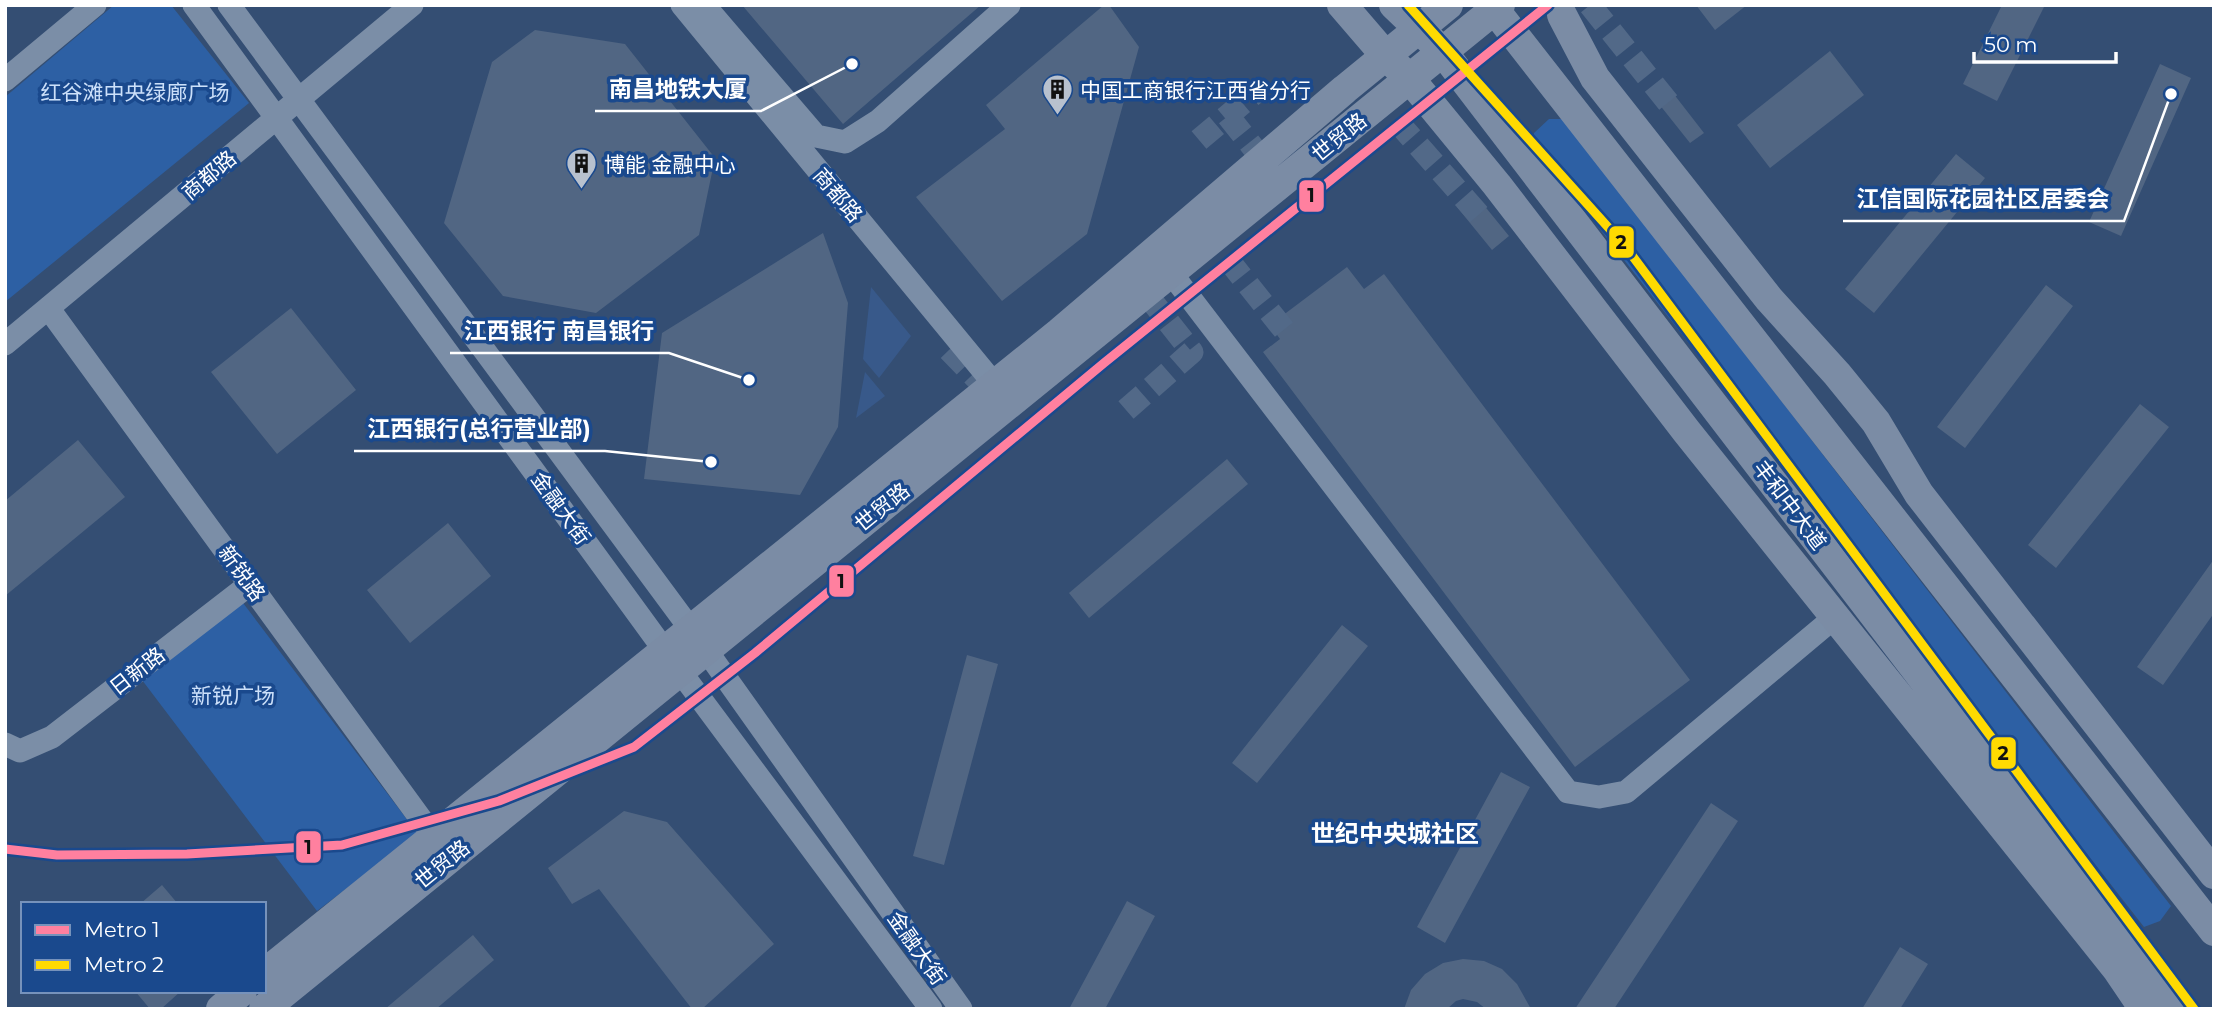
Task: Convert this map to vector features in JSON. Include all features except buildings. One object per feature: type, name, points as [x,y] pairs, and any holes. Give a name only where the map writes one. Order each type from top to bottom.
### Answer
[{"type":"main road","points":[[1342,5],[1385,55],[1410,79],[1497,185],[1679,422],[2109,959],[2144,1009]]},
{"type":"main road","name":"丰和中大道","points":[[1395,5],[1443,52],[2127,945],[2180,1009]]},
{"type":"main road","name":"世贸路","points":[[264,1009],[995,385],[1385,55],[1448,5]]},
{"type":"main road","name":"世贸路","points":[[698,640],[1171,273],[1495,7]]},
{"type":"main road","points":[[1495,7],[2214,931]]},
{"type":"main road","points":[[1562,10],[1563,49],[1578,117]]},
{"type":"main road","points":[[1562,10],[1595,78],[1769,299],[1876,422],[1919,494],[2214,874]]},
{"type":"main road","name":"世贸路","points":[[266,972],[434,837],[673,661]]},
{"type":"main road","points":[[2175,882],[2214,908]]},
{"type":"main road","points":[[2127,945],[2155,989],[2163,1009]]},
{"type":"main road","points":[[221,1009],[241,993]]},
{"type":"street","points":[[5,80],[95,5]]},
{"type":"street","name":"金融大街","points":[[194,5],[930,1009]]},
{"type":"street","name":"金融大街","points":[[229,5],[698,640],[961,1009]]},
{"type":"street","name":"商都路","points":[[5,344],[412,5]]},
{"type":"street","name":"商都路","points":[[682,5],[995,385]]},
{"type":"street","points":[[704,5],[816,136],[845,142],[878,121],[1009,5]]},
{"type":"street","points":[[1171,273],[1568,792],[1600,797],[1626,792],[1835,617]]},
{"type":"street","name":"新锐路","points":[[49,309],[434,837]]},
{"type":"street","name":"日新路","points":[[10,753],[52,737],[250,584]]},
{"type":"green space","name":"红谷滩中央绿廊广场","points":[[114,5],[171,5],[249,103],[5,302],[5,97]]},
{"type":"green space","points":[[1549,119],[1564,119],[2171,906],[2160,921],[2144,927],[1532,142],[1534,133]]},
{"type":"green space","name":"新锐广场","points":[[240,599],[418,834],[317,911],[139,676]]},
{"type":"shaded area","points":[[871,287],[911,336],[879,378],[863,359]]},
{"type":"shaded area","points":[[865,372],[885,396],[856,418]]},
{"type":"tunnel","points":[[1590,5],[1675,111]]},
{"type":"tunnel","points":[[1199,140],[1262,87]]},
{"type":"tunnel","points":[[1374,95],[1480,216]]},
{"type":"tunnel","points":[[1228,116],[1271,170]]},
{"type":"tunnel","points":[[1206,232],[1289,336]]},
{"type":"tunnel","points":[[1126,410],[1192,352],[1140,286]]},
{"type":"tunnel","points":[[949,350],[978,380]]},
{"type":"metro line","name":"2","points":[[1408,5],[1625,246],[2194,1009]]},
{"type":"metro line","name":"1","points":[[5,849],[57,855],[187,854],[342,845],[499,801],[634,747],[755,653],[1104,363],[1548,5]]},
{"type":"place","name":"南昌地铁大厦","points":[[852,64]]},
{"type":"place","name":"江信国际花园社区居委会","points":[[2171,94]]},
{"type":"place","name":"中国工商银行江西省分行","points":[[1057,117]]},
{"type":"place","name":"博能 金融中心","points":[[581,191]]},
{"type":"place","name":"江西银行 南昌银行","points":[[749,380]]},
{"type":"place","name":"江西银行(总行营业部)","points":[[711,462]]},
{"type":"district","name":"世纪中央城社区","points":[[1395,833]]}]
